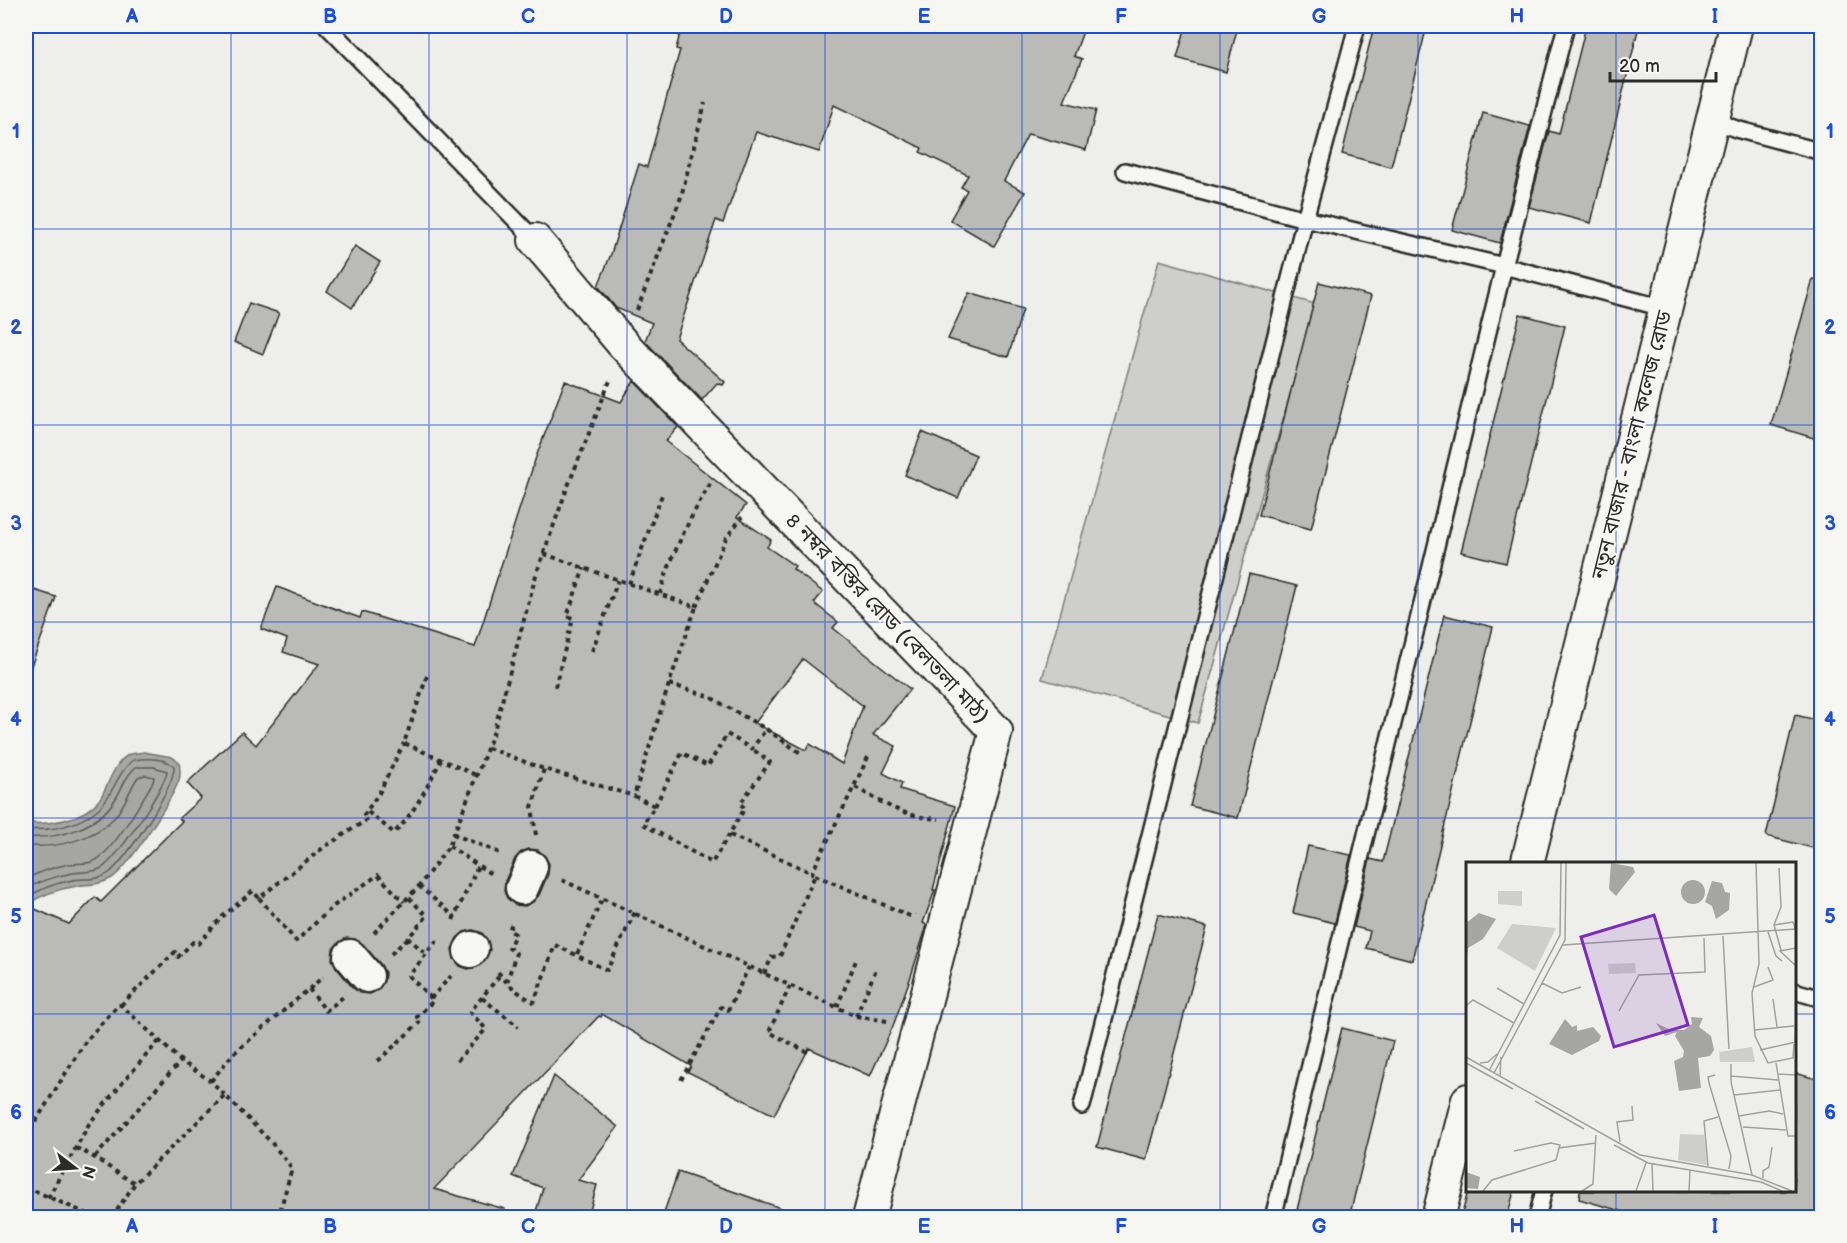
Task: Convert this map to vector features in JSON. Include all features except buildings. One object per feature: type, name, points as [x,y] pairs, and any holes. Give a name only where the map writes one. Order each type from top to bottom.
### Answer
[{"type":"street","name":"নতুন বাজার - বাংলা কলেজ রোড","points":[[1528,862],[1736,26]]},
{"type":"street","name":"৪ নম্বর বস্তির রোড (বেলতলা মাঠ)","points":[[535,240],[623,344],[996,731],[869,1218]]},
{"type":"street","points":[[1438,1218],[1466,1104]]},
{"type":"lane","points":[[327,26],[535,240]]},
{"type":"lane","points":[[1082,1106],[1305,219],[1357,26]]},
{"type":"lane","points":[[1273,1218],[1504,266],[1566,26]]},
{"type":"lane","points":[[1713,120],[1736,129],[1821,152]]},
{"type":"lane","points":[[1125,171],[1305,219],[1504,266],[1666,309]]},
{"type":"lane","points":[[1796,992],[1821,999]]},
{"type":"lane","points":[[1537,1218],[1544,1192]]},
{"type":"path","points":[[211,1081],[232,1054],[286,1007],[359,966],[404,903],[449,846],[494,731],[536,575],[681,197],[705,103]]},
{"type":"path","points":[[660,594],[696,507],[730,455]]},
{"type":"path","points":[[634,796],[696,607],[726,538],[764,489]]},
{"type":"path","points":[[629,584],[663,492]]},
{"type":"path","points":[[544,554],[696,607]]},
{"type":"path","points":[[555,687],[573,618],[567,616],[584,568]]},
{"type":"path","points":[[592,651],[618,580]]},
{"type":"path","points":[[259,898],[308,859],[368,819],[364,815],[380,793],[404,743],[427,676]]},
{"type":"path","points":[[669,684],[708,696],[765,729],[802,754]]},
{"type":"path","points":[[752,749],[765,729]]},
{"type":"path","points":[[727,734],[752,749],[770,762],[740,804],[745,808],[712,863],[643,824],[682,753],[708,766],[727,734]]},
{"type":"path","points":[[404,743],[478,776]]},
{"type":"path","points":[[488,748],[544,769],[634,796],[654,806]]},
{"type":"path","points":[[764,974],[772,957],[780,956],[814,874],[868,757]]},
{"type":"path","points":[[368,812],[394,833],[401,827],[426,789],[441,760]]},
{"type":"path","points":[[544,769],[532,807],[537,839],[527,873],[525,890],[509,930],[515,934],[510,948],[516,953],[507,983],[518,993],[534,1002],[555,945],[607,970],[635,912]]},
{"type":"path","points":[[855,787],[892,809],[919,818],[972,821]]},
{"type":"path","points":[[453,834],[527,873]]},
{"type":"path","points":[[730,834],[910,916],[948,916]]},
{"type":"path","points":[[449,846],[478,866],[527,873],[603,897],[856,1016],[920,1027]]},
{"type":"path","points":[[26,1137],[85,1042],[118,1005],[121,1005],[174,952],[178,957],[193,942],[198,944],[222,917],[253,891],[296,941],[335,905],[378,875],[404,903]]},
{"type":"path","points":[[419,886],[455,917]]},
{"type":"path","points":[[577,954],[603,897]]},
{"type":"path","points":[[409,898],[428,916],[408,938],[425,953]]},
{"type":"path","points":[[378,1061],[421,1021],[417,1017],[433,1001],[431,998],[471,950]]},
{"type":"path","points":[[837,1007],[857,958]]},
{"type":"path","points":[[681,1080],[720,1007],[728,1010],[749,967]]},
{"type":"path","points":[[856,1016],[877,967]]},
{"type":"path","points":[[457,1061],[486,1029],[470,1012],[500,975]]},
{"type":"path","points":[[790,986],[769,1032],[811,1054]]},
{"type":"path","points":[[482,998],[519,1027]]},
{"type":"path","points":[[121,1005],[181,1061],[211,1081],[271,1142],[292,1168],[278,1218]]},
{"type":"path","points":[[48,1198],[89,1124],[159,1041]]},
{"type":"path","points":[[95,1157],[181,1061]]},
{"type":"path","points":[[112,1218],[135,1183],[225,1095]]},
{"type":"path","points":[[76,1148],[95,1157],[111,1170],[135,1183]]},
{"type":"path","points":[[26,1187],[48,1198],[104,1218]]},
{"type":"shaded area","points":[[1159,260],[1315,304],[1198,723],[1042,679]]},
{"type":"water","points":[[144,752],[172,757],[179,762],[180,776],[159,817],[128,861],[108,880],[56,891],[26,905],[26,823],[55,822],[84,812],[99,800],[115,768],[124,758],[130,754]]}]
